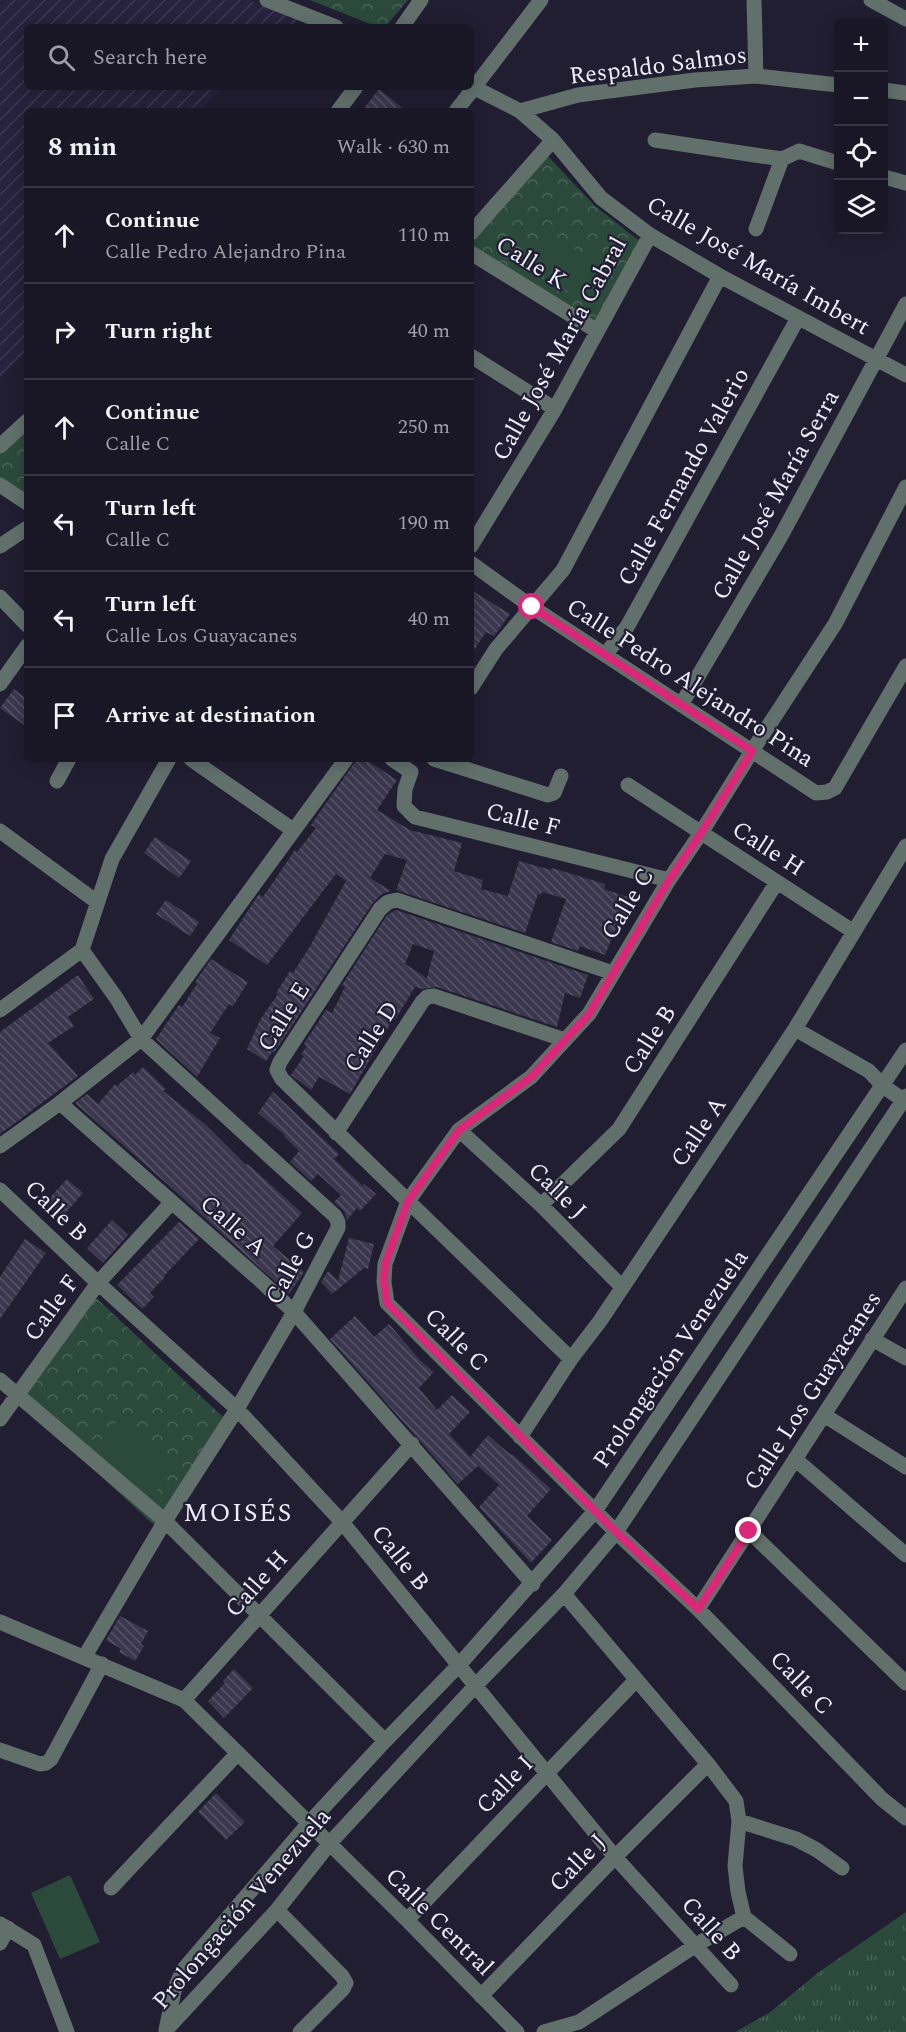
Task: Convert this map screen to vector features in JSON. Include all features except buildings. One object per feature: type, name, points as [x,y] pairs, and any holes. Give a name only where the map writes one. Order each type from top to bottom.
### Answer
[{"type":"street","points":[[267,0],[328,24]]},
{"type":"street","points":[[404,24],[422,0]]},
{"type":"street","points":[[474,86],[541,0]]},
{"type":"street","points":[[754,0],[756,76]]},
{"type":"street","points":[[871,0],[900,11]]},
{"type":"street","name":"Respaldo Salmos","points":[[520,111],[578,95],[695,80],[756,76],[834,85]]},
{"type":"street","name":"Calle José María Imbert","points":[[474,88],[520,111],[553,140],[601,198],[650,235],[720,276],[906,375]]},
{"type":"street","points":[[340,108],[354,90]]},
{"type":"street","points":[[458,108],[471,90]]},
{"type":"street","points":[[888,91],[906,93]]},
{"type":"street","points":[[474,230],[553,140]]},
{"type":"street","points":[[655,140],[782,159],[799,151],[834,162]]},
{"type":"street","points":[[756,229],[782,159]]},
{"type":"street","points":[[888,178],[906,183]]},
{"type":"street","name":"Calle José María Cabral","points":[[474,541],[555,409],[650,235]]},
{"type":"street","name":"Calle K","points":[[474,255],[597,331]]},
{"type":"street","points":[[474,683],[496,650],[563,570],[720,276]]},
{"type":"street","name":"Calle José María Serra","points":[[681,705],[781,536],[906,304]]},
{"type":"street","name":"Calle Fernando Valerio","points":[[604,655],[627,627],[798,318]]},
{"type":"street","points":[[474,362],[555,409]]},
{"type":"street","points":[[0,446],[24,424]]},
{"type":"street","points":[[0,485],[24,501]]},
{"type":"street","name":"Calle C","points":[[906,487],[835,624],[669,880],[589,1014],[531,1077],[459,1130],[408,1201],[385,1264],[384,1282],[387,1303],[616,1532],[698,1609],[882,1799],[906,1818]]},
{"type":"street","points":[[0,546],[20,541]]},
{"type":"street","name":"Calle Pedro Alejandro Pina","points":[[474,565],[604,655],[816,793],[827,792],[835,788],[906,666]]},
{"type":"street","points":[[0,597],[24,622]]},
{"type":"street","points":[[0,684],[24,650]]},
{"type":"street","points":[[57,781],[67,762]]},
{"type":"street","points":[[0,1010],[82,950],[112,859],[167,762]]},
{"type":"street","points":[[195,762],[293,830]]},
{"type":"street","points":[[0,1146],[60,1103],[141,1039],[344,762]]},
{"type":"street","points":[[396,762],[411,772],[422,762]]},
{"type":"street","points":[[444,762],[548,795],[554,792],[561,776]]},
{"type":"street","name":"Calle F","points":[[411,772],[405,789],[404,806],[415,817],[669,880]]},
{"type":"street","name":"Calle H","points":[[628,785],[854,932]]},
{"type":"street","points":[[0,831],[97,903]]},
{"type":"street","name":"Calle A","points":[[520,1437],[795,1029],[906,846]]},
{"type":"street","name":"Calle B","points":[[541,1205],[619,1130],[777,882]]},
{"type":"street","name":"Calle E","points":[[571,1359],[336,1133],[282,1079],[277,1070],[380,909],[388,902],[397,900],[614,973]]},
{"type":"street","name":"Calle G","points":[[82,950],[117,999],[141,1039],[335,1216],[338,1228],[294,1312],[237,1409],[165,1521],[85,1656]]},
{"type":"street","name":"Calle D","points":[[336,1133],[427,997],[434,996],[565,1040]]},
{"type":"street","points":[[795,1029],[869,1071],[883,1086],[905,1100]]},
{"type":"street","name":"Prolongación Venezuela","points":[[166,2031],[174,1991],[183,1970],[309,1823],[459,1665],[596,1511],[883,1086],[900,1071],[906,1050]]},
{"type":"street","points":[[869,1071],[900,1071]]},
{"type":"street","name":"Prolongación Venezuela","points":[[166,2031],[277,1910],[330,1843],[476,1685],[564,1594],[616,1532],[905,1100]]},
{"type":"street","name":"Calle A","points":[[60,1103],[294,1312],[533,1584]]},
{"type":"street","name":"Calle J","points":[[459,1130],[541,1205],[622,1287]]},
{"type":"street","name":"Calle B","points":[[0,1190],[237,1409],[342,1522],[615,1857],[731,1985]]},
{"type":"street","name":"Calle F","points":[[0,1419],[98,1283],[171,1203]]},
{"type":"street","name":"Calle Los Guayacanes","points":[[698,1609],[906,1288]]},
{"type":"street","points":[[872,1339],[906,1358]]},
{"type":"street","points":[[0,1380],[165,1521],[385,1741]]},
{"type":"street","points":[[824,1415],[906,1467]]},
{"type":"street","name":"Calle H","points":[[184,1700],[412,1444]]},
{"type":"street","points":[[795,1459],[906,1555]]},
{"type":"street","points":[[749,1531],[906,1683]]},
{"type":"street","points":[[564,1594],[708,1764],[736,1801],[739,1821],[735,1866],[744,1917],[790,1954]]},
{"type":"street","points":[[0,1622],[85,1656],[184,1700]]},
{"type":"street","points":[[0,1750],[40,1764],[51,1759],[102,1664]]},
{"type":"street","name":"Calle I","points":[[407,1920],[636,1680]]},
{"type":"street","name":"Calle Central","points":[[184,1700],[330,1843],[517,2032]]},
{"type":"street","points":[[111,1888],[238,1754]]},
{"type":"street","name":"Calle J","points":[[481,1996],[708,1764]]},
{"type":"street","points":[[739,1821],[796,1839],[817,1850],[842,1868]]},
{"type":"street","points":[[277,1910],[342,1976],[346,1983],[343,1989],[300,2032]]},
{"type":"street","points":[[544,2032],[579,2022],[696,1945],[744,1917]]},
{"type":"street","points":[[0,1943],[4,1926],[34,1945],[67,2032]]},
{"type":"shaded area","points":[[0,0],[248,0],[301,18],[294,24],[24,24],[24,90],[222,90],[202,108],[24,108],[24,353],[0,378]]},
{"type":"green space","points":[[310,0],[408,0],[388,24],[370,24]]},
{"type":"green space","points":[[545,153],[595,206],[641,242],[595,326],[474,250],[474,236]]},
{"type":"green space","points":[[549,233],[611,271],[590,305],[528,266]]},
{"type":"green space","points":[[24,428],[24,498],[0,483],[0,449]]},
{"type":"green space","points":[[91,1293],[224,1418],[154,1525],[18,1400]]},
{"type":"green space","points":[[121,1417],[178,1465],[153,1495],[96,1446]]},
{"type":"green space","points":[[70,1875],[100,1942],[60,1959],[31,1893]]},
{"type":"green space","points":[[906,1912],[906,2032],[735,2032],[769,2013],[819,1972]]},
{"type":"district","name":"MOISÉS","points":[[238,1513]]},
{"type":"route","points":[[532,607],[752,751],[669,880],[589,1014],[531,1077],[459,1130],[408,1201],[385,1264],[384,1282],[387,1303],[616,1532],[698,1609],[749,1531]]}]
